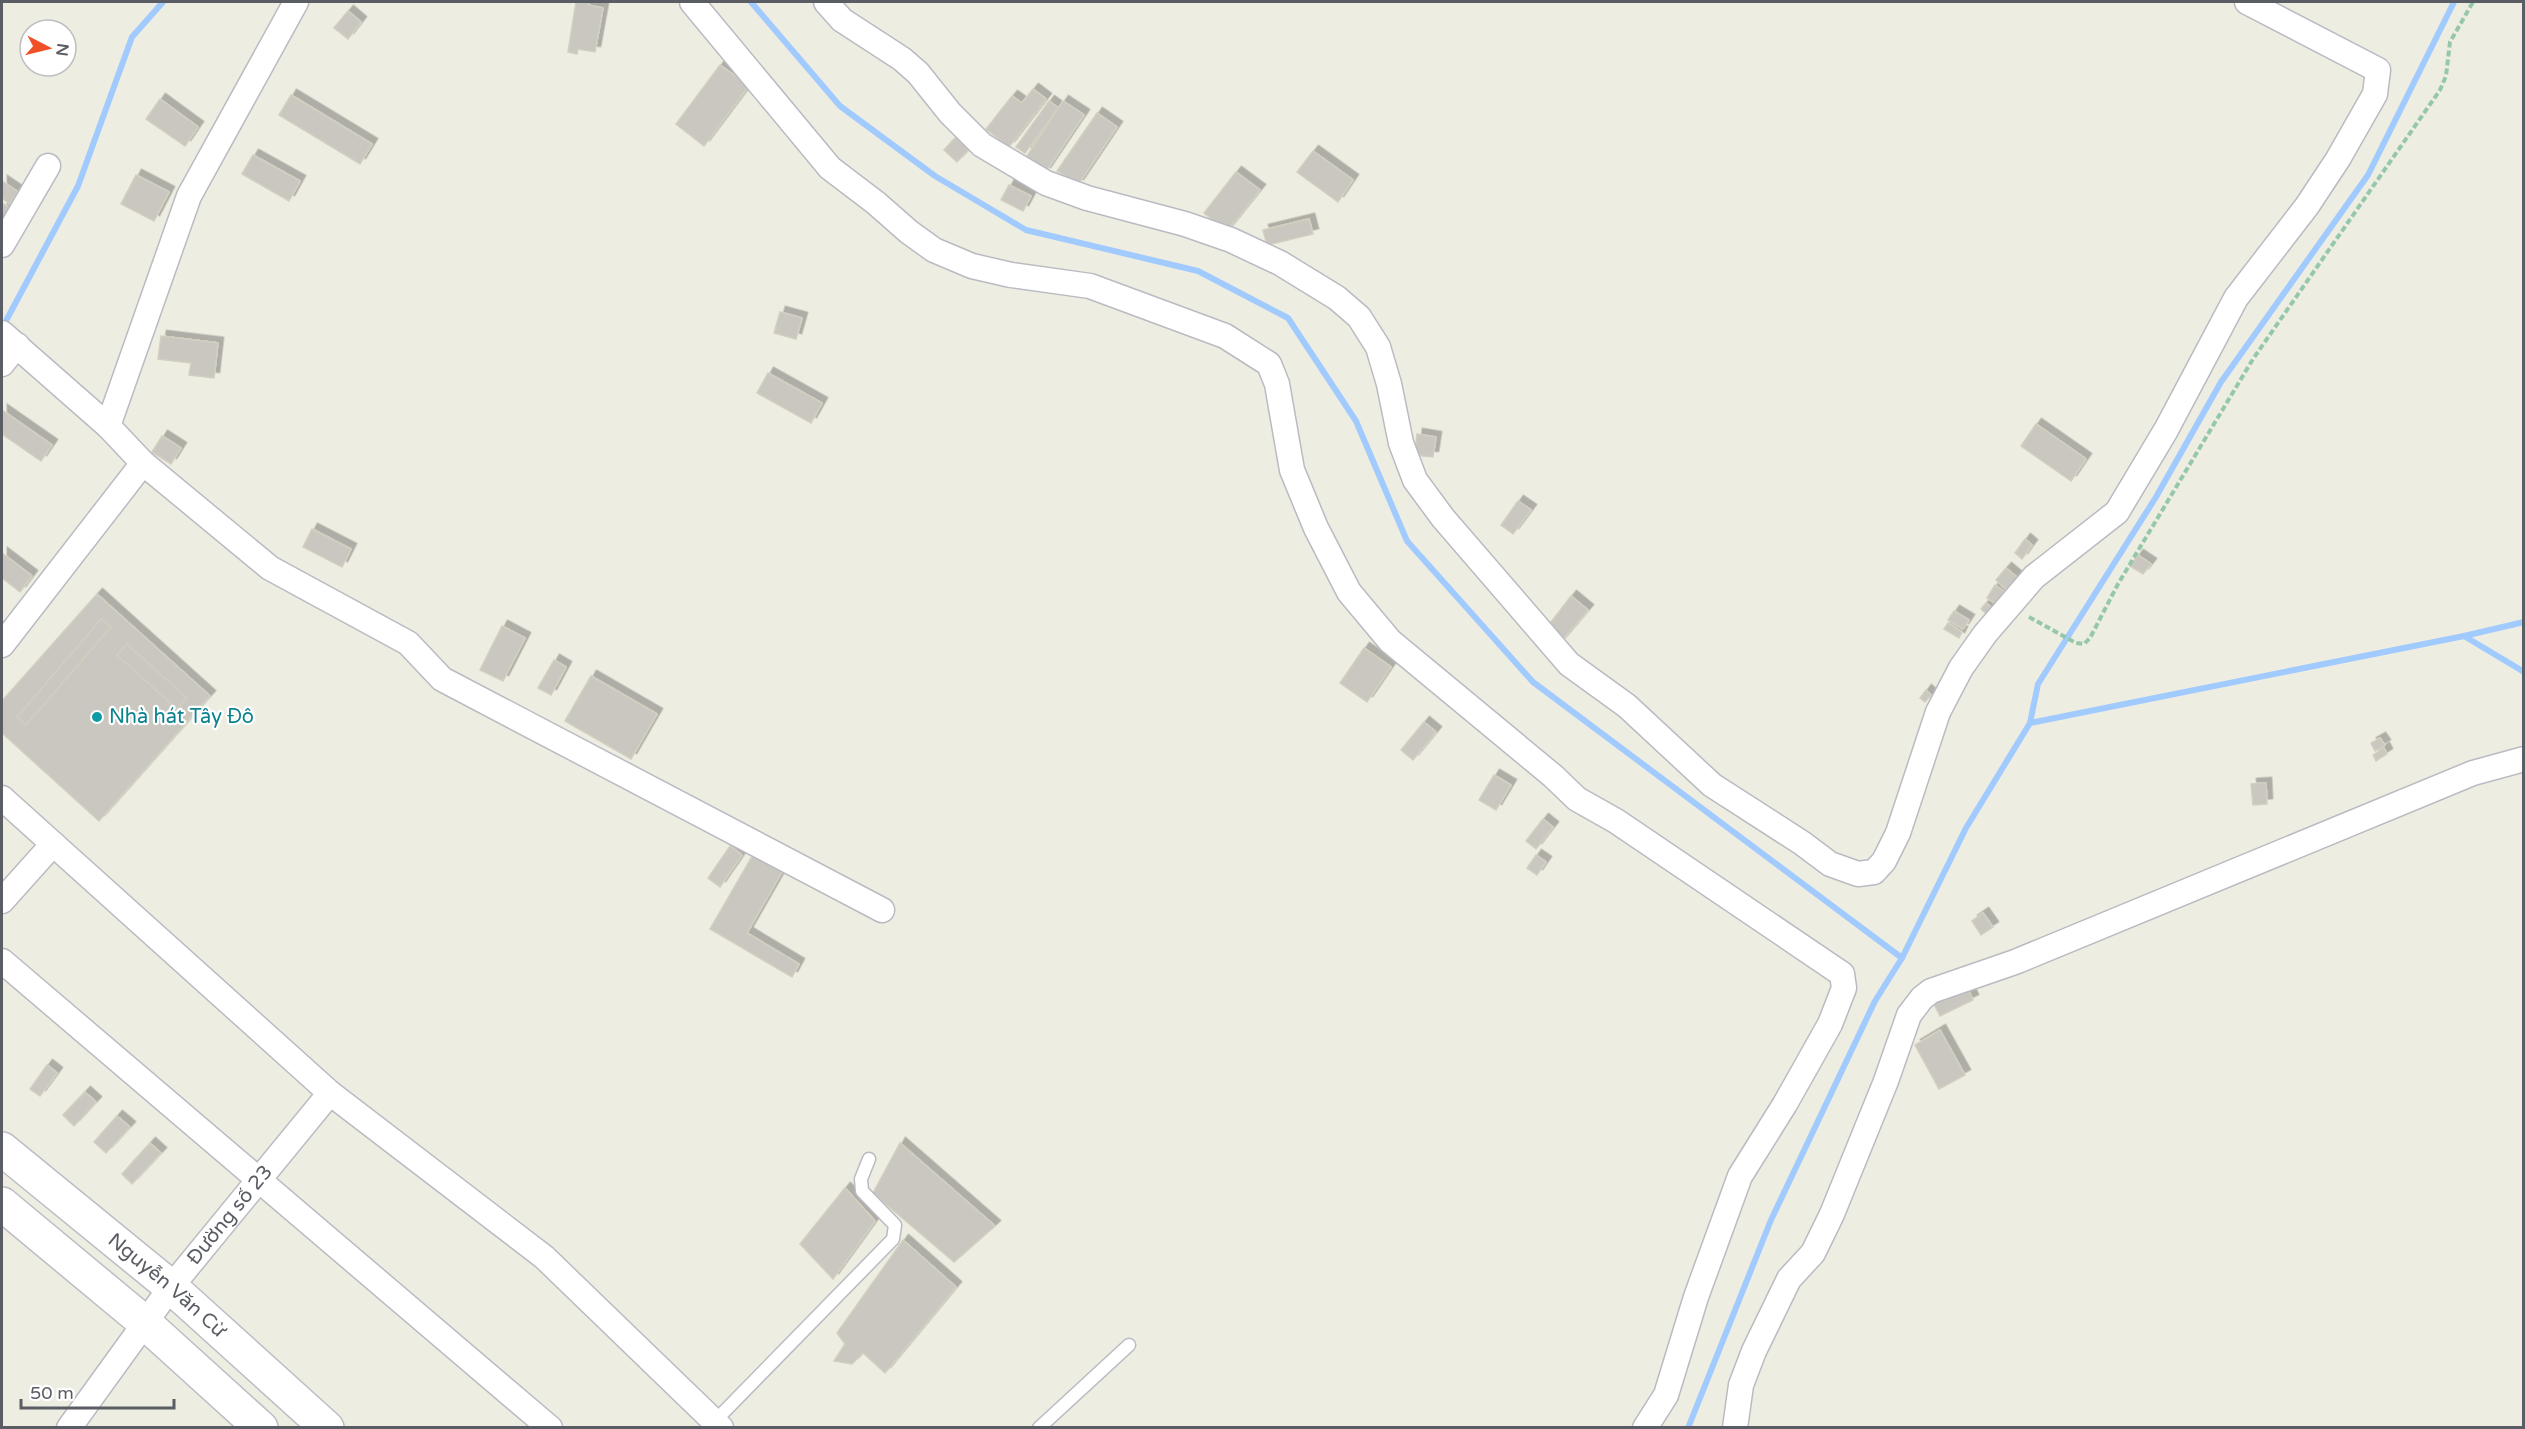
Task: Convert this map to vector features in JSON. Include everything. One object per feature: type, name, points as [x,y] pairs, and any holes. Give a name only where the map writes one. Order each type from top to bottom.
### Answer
[{"type":"main road","name":"Nguyễn Văn Cừ","points":[[2,1149],[171,1287],[327,1428]]},
{"type":"main road","points":[[2,1204],[144,1322],[261,1428]]},
{"type":"street","points":[[108,426],[189,196],[296,2]]},
{"type":"street","points":[[692,2],[830,168],[934,250],[972,266],[1011,275],[1090,286],[1225,336],[1269,364],[1277,384],[1292,470],[1316,528],[1349,592],[1390,641],[1546,770],[1577,799],[1616,821],[1842,974],[1844,988],[1830,1024],[1785,1104],[1740,1176],[1696,1297],[1666,1395],[1645,1428]]},
{"type":"street","points":[[826,2],[842,20],[902,59],[918,73],[951,113],[982,145],[1046,183],[1087,198],[1185,224],[1231,240],[1308,278],[1359,317],[1378,347],[1389,384],[1401,443],[1415,480],[1443,518],[1532,623],[1569,664],[1627,706],[1712,785],[1802,843],[1830,864],[1858,874],[1874,872],[1884,861],[1898,833],[1938,712],[1961,668],[1985,634],[2034,577],[2117,512],[2166,430],[2236,298],[2307,206],[2338,159],[2375,94],[2378,70],[2247,2]]},
{"type":"street","points":[[2,245],[48,166]]},
{"type":"street","points":[[2,364],[9,339],[108,426],[143,463],[270,568],[408,643],[442,679],[882,910]]},
{"type":"street","points":[[2,645],[143,463]]},
{"type":"street","points":[[1735,1428],[1741,1385],[1754,1351],[1789,1279],[1813,1253],[1832,1214],[1886,1081],[1909,1015],[1922,998],[1931,991],[2015,962],[2473,773],[2523,759]]},
{"type":"street","points":[[2,798],[330,1093],[544,1257],[718,1424]]},
{"type":"street","points":[[2,901],[53,844]]},
{"type":"street","points":[[2,961],[550,1428]]},
{"type":"street","name":"Đường số 23","points":[[69,1428],[171,1287],[258,1178],[330,1093]]},
{"type":"lane","points":[[718,1424],[893,1239],[895,1225],[862,1191],[860,1185],[869,1159]]},
{"type":"lane","points":[[1039,1428],[1129,1345]]},
{"type":"path","points":[[2010,606],[2076,643],[2084,644],[2090,638],[2145,537],[2253,359],[2440,90],[2446,76],[2451,42],[2473,2]]},
{"type":"building","points":[[576,2],[589,2],[588,5],[603,8],[595,52],[578,49],[577,54],[568,52]]},
{"type":"building","points":[[348,11],[361,22],[348,39],[334,28]]},
{"type":"building","points":[[720,65],[749,86],[704,146],[676,124]]},
{"type":"building","points":[[1033,89],[1046,99],[1009,147],[986,129],[1012,96],[1022,103]]},
{"type":"building","points":[[291,95],[372,144],[360,164],[279,115]]},
{"type":"building","points":[[160,99],[198,127],[185,146],[146,119]]},
{"type":"building","points":[[1049,101],[1058,108],[1025,153],[1016,147]]},
{"type":"building","points":[[1063,101],[1084,115],[1045,173],[1025,159]]},
{"type":"building","points":[[1097,113],[1117,127],[1078,185],[1057,171]]},
{"type":"building","points":[[956,137],[969,149],[957,162],[944,150]]},
{"type":"building","points":[[1313,151],[1353,180],[1338,202],[1297,172]]},
{"type":"building","points":[[253,155],[300,181],[289,201],[242,174]]},
{"type":"building","points":[[1236,172],[1260,190],[1227,231],[1204,213]]},
{"type":"building","points":[[136,175],[169,192],[154,221],[121,204]]},
{"type":"building","points":[[2,181],[18,192],[10,204],[2,198]]},
{"type":"building","points":[[1009,185],[1031,196],[1023,211],[1001,200]]},
{"type":"building","points":[[2,203],[10,208],[2,222]]},
{"type":"building","points":[[1309,219],[1313,234],[1267,245],[1263,230]]},
{"type":"building","points":[[780,312],[802,318],[796,339],[774,333]]},
{"type":"building","points":[[161,336],[218,343],[214,378],[189,375],[191,363],[158,359]]},
{"type":"building","points":[[768,373],[822,403],[811,423],[757,393]]},
{"type":"building","points":[[2,410],[52,445],[41,461],[2,434]]},
{"type":"building","points":[[2036,424],[2086,459],[2071,481],[2021,446]]},
{"type":"building","points":[[1417,434],[1436,437],[1433,457],[1415,455]]},
{"type":"building","points":[[162,436],[181,448],[171,464],[152,452]]},
{"type":"building","points":[[1518,501],[1531,510],[1513,534],[1501,525]]},
{"type":"building","points":[[312,529],[351,549],[342,567],[303,547]]},
{"type":"building","points":[[2025,539],[2032,545],[2022,559],[2015,553]]},
{"type":"building","points":[[2,553],[32,576],[20,592],[2,578]]},
{"type":"building","points":[[2138,555],[2151,564],[2143,574],[2130,566]]},
{"type":"building","points":[[2006,568],[2018,578],[2007,590],[1996,580]]},
{"type":"building","points":[[1995,585],[2009,595],[2001,607],[1987,598]]},
{"type":"building","name":"Nhà hát Tây Đô","points":[[97,594],[210,696],[99,821],[2,733],[2,701]]},
{"type":"building","points":[[1571,596],[1588,610],[1560,643],[1544,631]]},
{"type":"building","points":[[1986,603],[2002,617],[1997,624],[1981,609]]},
{"type":"building","points":[[1954,611],[1969,620],[1963,629],[1948,620]]},
{"type":"building","points":[[101,619],[111,627],[26,725],[17,717]]},
{"type":"building","points":[[1948,623],[1962,632],[1959,638],[1944,629]]},
{"type":"building","points":[[502,626],[525,638],[503,681],[480,670]]},
{"type":"building","points":[[127,644],[187,698],[177,709],[117,655]]},
{"type":"building","points":[[1364,648],[1391,667],[1367,702],[1340,683]]},
{"type":"building","points":[[554,660],[566,667],[551,695],[538,688]]},
{"type":"building","points":[[591,676],[657,714],[631,759],[565,721]]},
{"type":"building","points":[[1926,690],[1931,695],[1925,702],[1920,698]]},
{"type":"building","points":[[1424,722],[1436,732],[1413,760],[1401,750]]},
{"type":"building","points":[[2380,738],[2385,745],[2375,751],[2371,743]]},
{"type":"building","points":[[2384,748],[2387,754],[2376,761],[2373,755]]},
{"type":"building","points":[[1494,775],[1511,785],[1496,810],[1479,800]]},
{"type":"building","points":[[2266,783],[2267,804],[2253,805],[2251,784]]},
{"type":"building","points":[[1543,819],[1553,827],[1536,849],[1526,841]]},
{"type":"building","points":[[730,846],[742,855],[720,887],[708,878]]},
{"type":"building","points":[[754,853],[783,870],[747,933],[799,964],[792,977],[710,929]]},
{"type":"building","points":[[1536,855],[1546,862],[1537,875],[1527,868]]},
{"type":"building","points":[[1983,913],[1993,927],[1981,935],[1972,921]]},
{"type":"building","points":[[1965,983],[1973,1000],[1940,1016],[1931,998]]},
{"type":"building","points":[[1940,1030],[1965,1075],[1939,1089],[1915,1045]]},
{"type":"building","points":[[47,1065],[57,1073],[40,1096],[30,1089]]},
{"type":"building","points":[[85,1092],[96,1102],[74,1126],[63,1115]]},
{"type":"building","points":[[117,1116],[130,1127],[106,1153],[94,1142]]},
{"type":"building","points":[[150,1143],[161,1153],[132,1184],[122,1174]]},
{"type":"building","points":[[900,1143],[995,1226],[954,1262],[873,1193]]},
{"type":"building","points":[[845,1188],[875,1221],[833,1279],[800,1244]]},
{"type":"building","points":[[903,1240],[956,1287],[885,1373],[863,1353],[852,1364],[834,1361],[845,1344],[837,1333]]},
{"type":"waterway","points":[[7,319],[78,186],[132,37],[163,2]]},
{"type":"waterway","points":[[751,2],[840,106],[935,176],[1026,230],[1198,271],[1288,318],[1356,421],[1407,541],[1533,682],[1902,958],[1966,828],[2030,723],[2038,684],[2156,497],[2221,382],[2368,175],[2454,2]]},
{"type":"waterway","points":[[2030,723],[2524,622]]},
{"type":"waterway","points":[[2464,636],[2524,672]]},
{"type":"waterway","points":[[1688,1428],[1771,1220],[1875,1001],[1902,958]]},
{"type":"place","name":"Nhà hát Tây Đô","points":[[97,717]]}]
